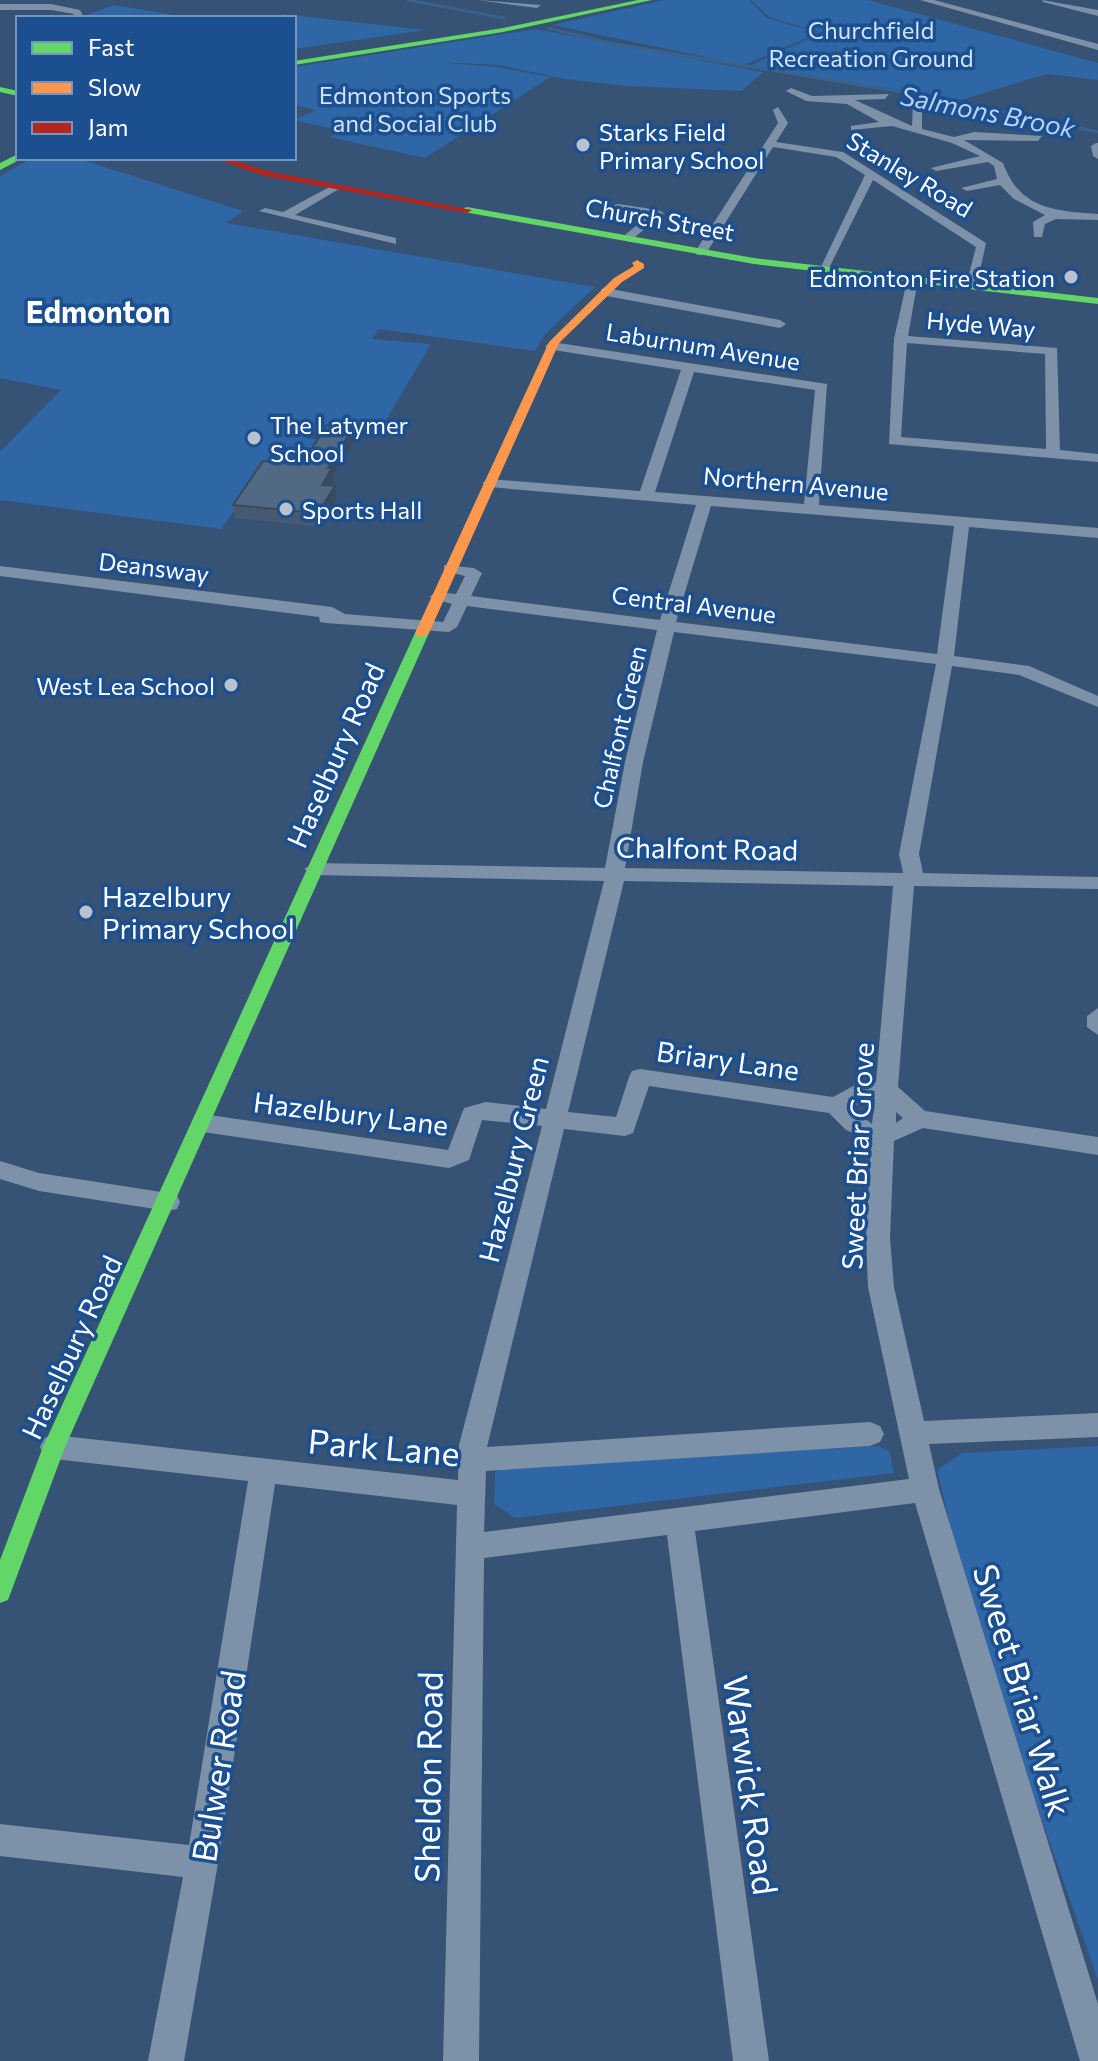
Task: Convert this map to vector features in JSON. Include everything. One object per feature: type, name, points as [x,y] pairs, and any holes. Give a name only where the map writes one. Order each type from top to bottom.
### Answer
[{"type":"main road","points":[[296,57],[510,23],[622,0]]},
{"type":"main road","points":[[296,63],[503,30],[648,0]]},
{"type":"main road","name":"Church Street","points":[[223,160],[265,173],[335,187],[701,252],[822,270],[1098,301]]},
{"type":"main road","name":"Haselbury Road","points":[[2,1580],[54,1447],[168,1202],[314,869],[552,346],[564,329],[660,244]]},
{"type":"street","points":[[481,0],[537,5]]},
{"type":"street","points":[[924,0],[1098,47]]},
{"type":"street","points":[[1046,0],[1098,13]]},
{"type":"street","points":[[0,7],[51,7],[77,12],[79,16]]},
{"type":"street","points":[[791,91],[812,101],[885,96]]},
{"type":"street","points":[[834,99],[851,102],[893,123],[957,139],[999,165],[1001,182],[1007,189],[1054,215],[1098,217]]},
{"type":"street","points":[[913,128],[918,103]]},
{"type":"street","points":[[701,252],[783,123],[778,110]]},
{"type":"street","points":[[855,128],[893,123]]},
{"type":"street","points":[[913,128],[937,145]]},
{"type":"street","points":[[957,139],[974,130],[1038,138]]},
{"type":"street","name":"Stanley Road","points":[[771,144],[831,151],[872,172],[982,246],[972,286]]},
{"type":"street","points":[[936,168],[991,158]]},
{"type":"street","points":[[822,270],[872,172]]},
{"type":"street","points":[[967,188],[1001,182]]},
{"type":"street","points":[[286,215],[335,187]]},
{"type":"street","points":[[618,207],[658,213],[629,238]]},
{"type":"street","points":[[265,211],[392,241]]},
{"type":"street","points":[[1038,235],[1039,222],[1054,215]]},
{"type":"street","points":[[912,279],[901,339],[894,441],[1098,458]]},
{"type":"street","points":[[605,292],[780,324]]},
{"type":"street","name":"Hyde Way","points":[[901,339],[1052,351],[1053,454]]},
{"type":"street","name":"Laburnum Avenue","points":[[552,346],[822,387],[811,508]]},
{"type":"street","points":[[646,495],[689,366]]},
{"type":"street","name":"Northern Avenue","points":[[489,483],[1098,533]]},
{"type":"street","name":"Chalfont Green","points":[[615,874],[627,793],[667,625],[705,500]]},
{"type":"street","name":"Sweet Briar Grove","points":[[910,1433],[881,1287],[878,1238],[883,1135],[909,854],[945,660],[962,522]]},
{"type":"street","points":[[423,627],[449,627],[462,599],[473,571],[450,568]]},
{"type":"street","name":"Deansway","points":[[0,571],[302,611],[308,616],[338,616],[423,627]]},
{"type":"street","name":"Central Avenue","points":[[437,597],[1037,673],[1098,702]]},
{"type":"street","name":"Chalfont Road","points":[[314,869],[1098,883]]},
{"type":"street","name":"Hazelbury Green","points":[[473,1460],[475,1433],[615,874]]},
{"type":"street","points":[[1098,1016],[1098,1027]]},
{"type":"street","name":"Briary Lane","points":[[554,1120],[625,1127],[640,1077],[836,1106]]},
{"type":"street","points":[[919,1119],[888,1136],[862,1133],[836,1106],[867,1089],[887,1091],[919,1119],[1098,1146]]},
{"type":"street","name":"Hazelbury Lane","points":[[203,1123],[449,1159],[461,1154],[472,1114],[486,1111],[554,1120]]},
{"type":"street","points":[[0,1170],[39,1182],[168,1202]]},
{"type":"street","points":[[910,1433],[1098,1425]]},
{"type":"street","name":"Sweet Briar Walk","points":[[910,1433],[1098,2061]]},
{"type":"street","name":"Park Lane","points":[[54,1447],[472,1494],[473,1460],[870,1434]]},
{"type":"street","name":"Bulwer Road","points":[[166,2061],[202,1863],[263,1471]]},
{"type":"street","points":[[470,1547],[925,1489]]},
{"type":"street","name":"Sheldon Road","points":[[461,2061],[472,1494]]},
{"type":"street","name":"Warwick Road","points":[[679,1519],[751,2061]]},
{"type":"street","points":[[0,1840],[202,1863]]},
{"type":"green space","points":[[664,0],[749,0],[767,18],[819,33],[744,65],[552,25]]},
{"type":"green space","name":"Churchfield Recreation Ground","points":[[751,0],[868,0],[1098,63],[1098,80],[1047,74],[961,100],[749,66],[822,33],[769,17]]},
{"type":"green space","points":[[114,5],[181,16],[84,16]]},
{"type":"green space","points":[[282,14],[426,30],[296,49],[296,16],[278,16]]},
{"type":"green space","name":"Edmonton Sports and Social Club","points":[[536,29],[763,72],[742,91],[627,86],[565,79],[499,65],[436,62],[498,67],[550,77],[425,158],[329,137],[342,131],[296,120],[316,110],[296,105],[296,67]]},
{"type":"green space","points":[[28,160],[82,160],[243,211],[226,223],[595,287],[546,333],[535,351],[379,329],[372,339],[431,344],[379,432],[315,426],[307,438],[324,440],[300,477],[261,473],[221,529],[0,500],[0,452],[61,390],[0,378],[0,176]]},
{"type":"green space","points":[[878,1446],[889,1451],[894,1473],[515,1518],[494,1504],[495,1472],[506,1467]]},
{"type":"green space","points":[[1098,1446],[1098,1980],[977,1635],[937,1470],[962,1453]]},
{"type":"building","points":[[327,425],[353,428],[328,468],[332,468],[322,485],[335,486],[318,513],[233,505],[263,461],[301,465]]},
{"type":"waterway","name":"Salmons Brook","points":[[408,0],[504,18]]},
{"type":"waterway","name":"Salmons Brook","points":[[548,28],[610,43],[943,99],[1098,132]]},
{"type":"traffic: fast","points":[[296,63],[503,30],[648,0]]},
{"type":"traffic: fast","points":[[0,89],[16,93]]},
{"type":"traffic: fast","points":[[0,167],[16,158]]},
{"type":"traffic: fast","points":[[467,210],[754,261],[1098,301]]},
{"type":"traffic: fast","points":[[0,1592],[54,1447],[422,633]]},
{"type":"traffic: slow","points":[[422,633],[554,342],[618,280],[640,266],[637,263]]},
{"type":"traffic: jam","points":[[223,160],[265,173],[467,210]]},
{"type":"place","name":"Starks Field Primary School","points":[[583,145]]},
{"type":"place","name":"Edmonton Fire Station","points":[[1071,277]]},
{"type":"place","name":"The Latymer School","points":[[254,438]]},
{"type":"place","name":"Sports Hall","points":[[286,509]]},
{"type":"place","name":"West Lea School","points":[[231,685]]},
{"type":"place","name":"Hazelbury Primary School","points":[[86,912]]},
{"type":"district","name":"Edmonton","points":[[98,310]]}]
